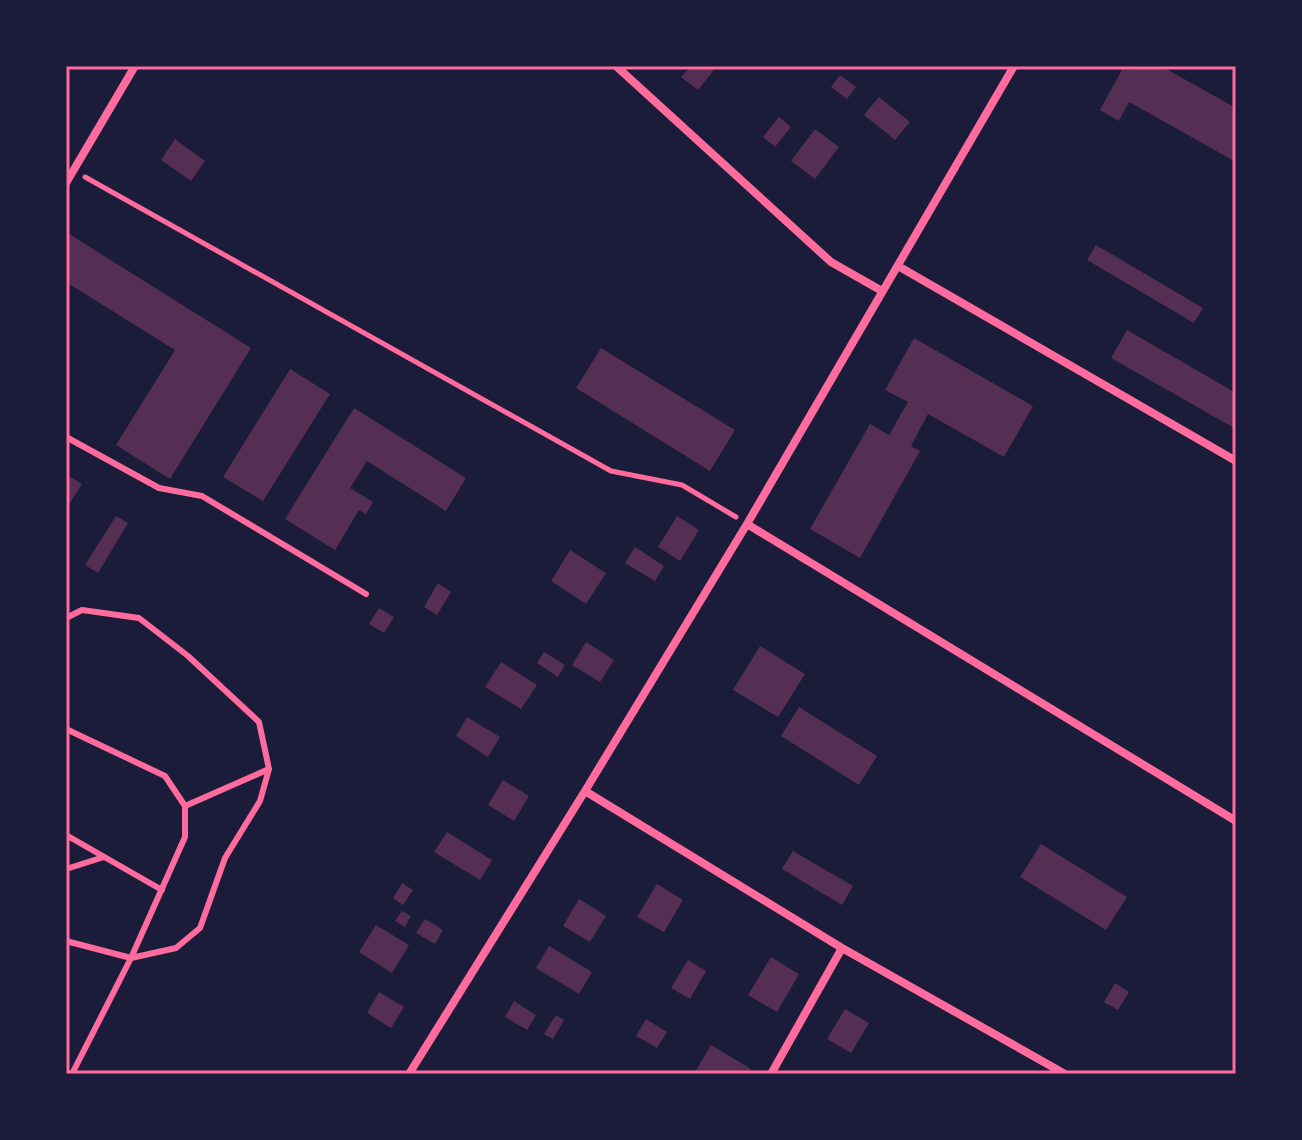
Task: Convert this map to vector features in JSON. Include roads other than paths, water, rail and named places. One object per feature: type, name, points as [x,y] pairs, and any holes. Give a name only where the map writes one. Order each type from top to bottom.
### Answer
[{"type":"street","points":[[66,183],[135,66]]},
{"type":"street","points":[[616,66],[831,262],[882,291]]},
{"type":"street","points":[[409,1074],[747,524],[1014,66]]},
{"type":"street","points":[[898,266],[1236,461]]},
{"type":"street","points":[[747,524],[1236,821]]},
{"type":"street","points":[[585,791],[842,948],[1065,1074]]},
{"type":"street","points":[[771,1074],[842,948]]},
{"type":"lane","points":[[66,437],[159,488],[202,496],[366,594]]},
{"type":"lane","points":[[66,618],[82,610],[139,618],[188,656],[259,722],[269,769],[260,801],[225,858],[200,928],[176,948],[131,958],[66,941]]},
{"type":"lane","points":[[66,729],[165,776],[185,806],[185,837],[131,958],[72,1074]]},
{"type":"lane","points":[[185,806],[269,769]]},
{"type":"lane","points":[[66,835],[162,890]]},
{"type":"lane","points":[[66,869],[104,857]]}]
